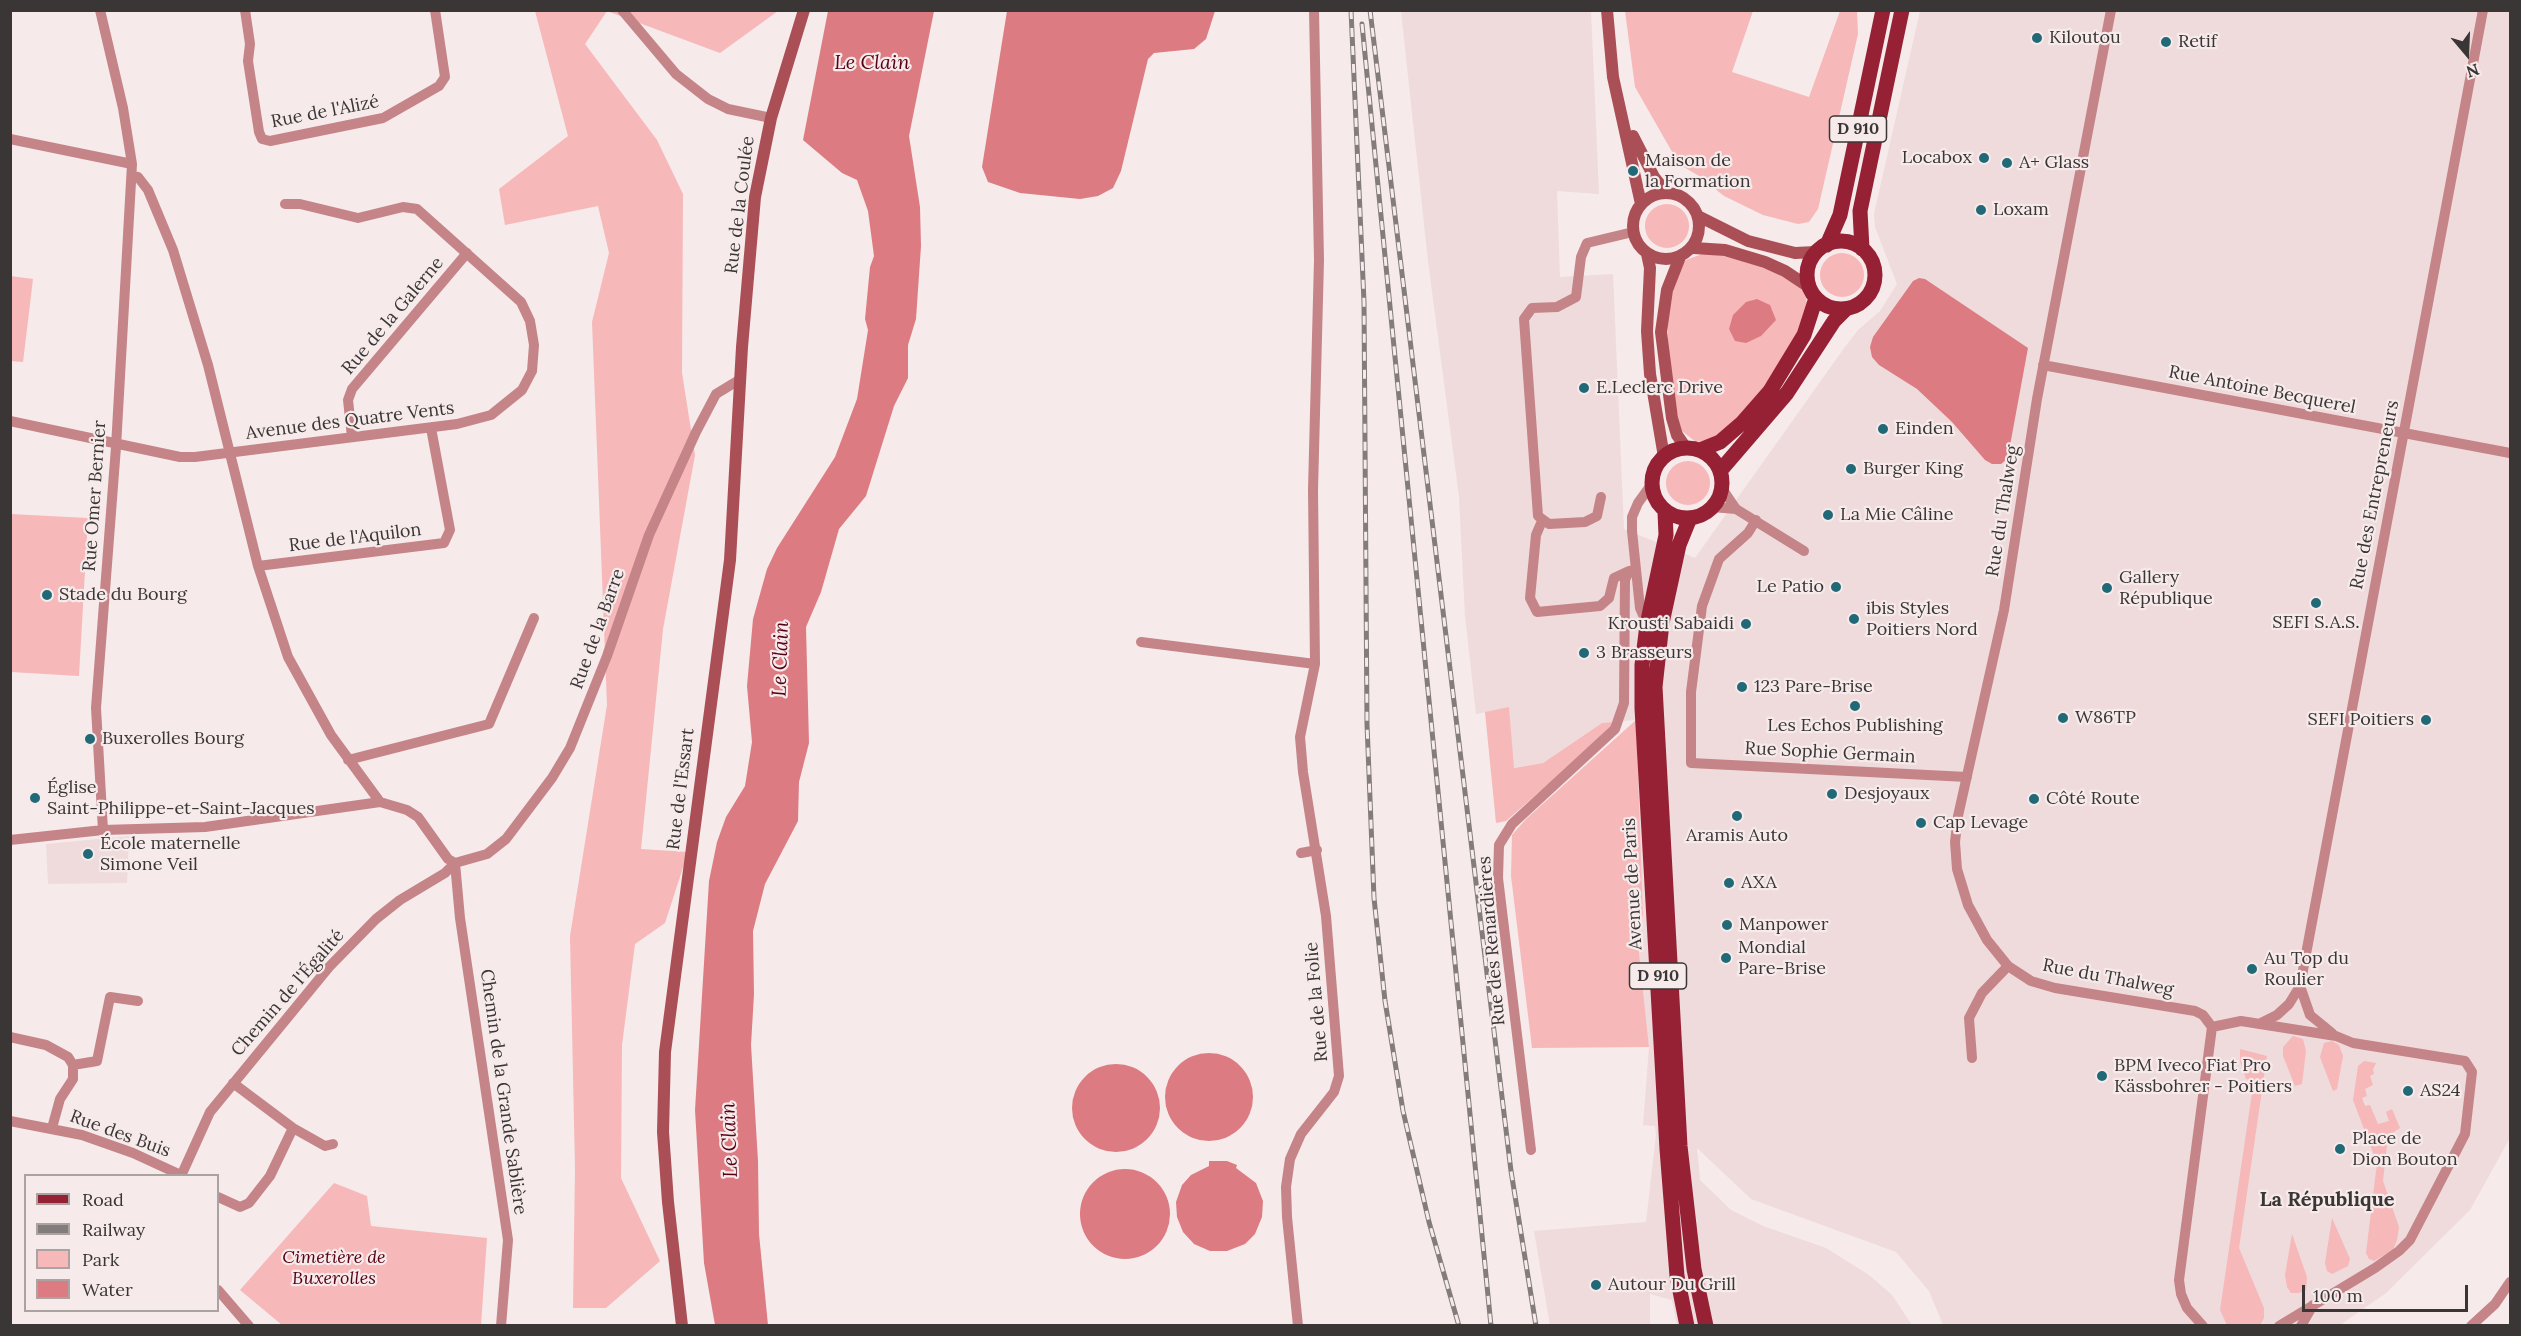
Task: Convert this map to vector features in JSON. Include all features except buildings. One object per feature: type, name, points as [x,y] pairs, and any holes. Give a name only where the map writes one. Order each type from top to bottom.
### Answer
[{"type":"main road","points":[[771,118],[804,10]]},
{"type":"main road","points":[[1607,10],[1613,77],[1641,204]]},
{"type":"main road","name":"D 910","points":[[1822,248],[1840,215],[1883,10]]},
{"type":"main road","name":"D 910","points":[[1862,249],[1860,212],[1902,10]]},
{"type":"main road","points":[[1618,99],[1643,158],[1666,192]]},
{"type":"main road","name":"Rue de la Coulée","points":[[740,380],[755,197],[771,118]]},
{"type":"main road","points":[[1664,457],[1650,374],[1647,331],[1650,268],[1647,254],[1633,232],[1634,217],[1641,204],[1666,192],[1680,195],[1691,204],[1698,216],[1699,232],[1694,248]]},
{"type":"main road","points":[[1698,216],[1748,241],[1795,253],[1845,242],[1862,249],[1873,265],[1874,284],[1864,301],[1846,309],[1834,321],[1787,393],[1720,471]]},
{"type":"main road","points":[[1647,254],[1663,260],[1680,257],[1694,248],[1725,250],[1765,262],[1785,271],[1835,309],[1846,309]]},
{"type":"main road","points":[[1680,257],[1667,290],[1661,332],[1672,418],[1677,435],[1693,449],[1712,459],[1720,471],[1722,487],[1712,507],[1690,518],[1677,517],[1665,512],[1655,500],[1651,485],[1655,469],[1664,457],[1675,451],[1693,449],[1727,435],[1770,392],[1804,335],[1813,293],[1808,269],[1822,248]]},
{"type":"main road","name":"Rue de l'Essart","points":[[682,1326],[668,1202],[662,1090],[665,1052],[730,560],[740,380]]},
{"type":"main road","name":"Avenue de Paris","points":[[1665,512],[1666,535],[1647,625],[1642,665],[1644,752],[1667,1149],[1677,1276],[1687,1326]]},
{"type":"main road","name":"Avenue de Paris","points":[[1690,518],[1679,545],[1662,623],[1656,698],[1680,1146],[1694,1269],[1706,1326]]},
{"type":"street","name":"Rue Omer Bernier","points":[[100,10],[125,118],[132,164],[116,442],[96,708],[103,830]]},
{"type":"street","name":"Rue de l'Alizé","points":[[244,10],[250,44],[248,61],[259,132],[262,139],[270,141],[383,118],[439,86],[446,77],[435,10]]},
{"type":"street","name":"Rue de la Coulée","points":[[622,10],[676,74],[708,99],[728,109],[771,118]]},
{"type":"street","name":"Rue de la Folie","points":[[1298,1326],[1287,1217],[1286,1187],[1290,1159],[1301,1134],[1334,1092],[1340,1076],[1321,876],[1303,772],[1300,736],[1315,664],[1313,490],[1319,260],[1314,10]]},
{"type":"street","name":"Rue du Thalweg","points":[[2111,10],[2043,365],[2004,610],[1954,842],[1957,869],[1968,905],[1987,940],[2008,966],[2031,981],[2055,988],[2195,1011],[2204,1015],[2212,1027]]},
{"type":"street","name":"Rue des Entrepreneurs","points":[[2300,986],[2484,10]]},
{"type":"street","points":[[11,142],[132,164]]},
{"type":"street","points":[[132,176],[138,177],[148,190],[166,231],[205,355],[258,566],[296,673],[348,760],[380,802]]},
{"type":"street","name":"Avenue des Quatre Vents","points":[[10,421],[180,457],[231,453],[431,428],[491,415],[515,398],[532,371],[534,345],[525,310],[509,289],[414,207],[403,207],[358,218],[300,204],[285,204]]},
{"type":"street","points":[[1601,497],[1600,508],[1592,520],[1549,524],[1542,521],[1537,510],[1524,319],[1532,309],[1557,306],[1575,297],[1581,257],[1587,243],[1633,232]]},
{"type":"street","name":"Rue de la Galerne","points":[[352,437],[348,400],[352,389],[467,253]]},
{"type":"street","name":"Rue Antoine Becquerel","points":[[2043,365],[2511,453]]},
{"type":"street","name":"Rue de la Barre","points":[[455,863],[487,854],[506,839],[552,778],[570,748],[607,656],[649,535],[691,442],[716,394],[740,380]]},
{"type":"street","name":"Rue de l'Aquilon","points":[[258,566],[444,543],[450,530],[431,428]]},
{"type":"street","name":"Rue des Renardières","points":[[1647,625],[1640,608],[1632,570],[1632,517],[1651,485]]},
{"type":"street","points":[[1722,487],[1736,509]]},
{"type":"street","points":[[1712,507],[1736,509],[1804,551]]},
{"type":"street","name":"Rue Sophie Germain","points":[[1756,520],[1748,533],[1719,559],[1702,606],[1691,692],[1691,763],[1967,777]]},
{"type":"street","points":[[1542,521],[1536,535],[1530,598],[1537,612],[1600,606],[1609,598],[1614,578],[1632,570]]},
{"type":"street","name":"Rue des Renardières","points":[[1531,1150],[1497,855],[1507,829],[1615,729],[1621,716],[1625,678],[1624,586],[1632,570]]},
{"type":"street","points":[[348,760],[489,724],[534,618]]},
{"type":"street","points":[[1141,642],[1315,664]]},
{"type":"street","points":[[10,840],[103,830],[205,826],[380,802],[407,810],[418,817],[448,859],[455,863]]},
{"type":"street","points":[[1301,853],[1317,850]]},
{"type":"street","name":"Chemin de l'Égalité","points":[[182,1174],[210,1112],[329,968],[370,926],[400,900],[445,873],[455,863]]},
{"type":"street","name":"Chemin de la Grande Sablière","points":[[455,863],[460,918],[508,1240],[501,1326]]},
{"type":"street","points":[[1972,1058],[1970,1018],[1982,993],[2008,966]]},
{"type":"street","points":[[2259,1024],[2277,1015],[2289,1004],[2300,986]]},
{"type":"street","points":[[2300,986],[2310,1015],[2336,1036]]},
{"type":"street","points":[[73,1065],[97,1061],[110,997],[138,1001]]},
{"type":"street","points":[[2203,1326],[2187,1308],[2181,1294],[2180,1280],[2212,1027],[2241,1021],[2336,1036],[2353,1043],[2465,1061],[2472,1072],[2465,1134],[2410,1240],[2399,1251],[2374,1268],[2278,1326]]},
{"type":"street","points":[[10,1037],[46,1045],[68,1057],[73,1065],[73,1079],[60,1099],[52,1128]]},
{"type":"street","points":[[233,1083],[293,1128],[325,1146],[333,1144]]},
{"type":"street","name":"Rue des Buis","points":[[10,1121],[52,1128],[114,1146],[180,1174]]},
{"type":"street","points":[[219,1197],[240,1207],[249,1203],[270,1176],[293,1128]]},
{"type":"street","points":[[2471,1326],[2495,1304],[2511,1282]]},
{"type":"street","points":[[219,1291],[249,1326]]},
{"type":"street","points":[[2301,1326],[2313,1305]]},
{"type":"shaded area","points":[[1401,11],[1591,11],[1599,194],[1557,191],[1560,277],[1613,274],[1624,529],[1695,558],[1842,351],[1858,330],[1880,311],[1897,284],[1875,227],[1874,214],[1920,11],[2510,11],[2510,1138],[2470,1210],[2386,1293],[2340,1325],[1943,1325],[1929,1291],[1896,1252],[1751,1199],[1697,1148],[1700,1180],[1731,1210],[1763,1226],[1826,1248],[1869,1275],[1892,1295],[1912,1325],[1677,1325],[1672,1300],[1650,1294],[1650,1325],[1550,1325],[1534,1231],[1646,1222],[1656,1135],[1655,1126],[1643,1125],[1649,1047],[1638,943],[1643,914],[1635,720],[1602,723],[1543,763],[1513,768],[1509,708],[1476,714],[1465,616],[1459,497],[1428,261]]},
{"type":"shaded area","name":"École maternelle Simone Veil","points":[[129,836],[127,883],[48,884],[46,844]]},
{"type":"green space","points":[[535,11],[607,11],[585,44],[657,140],[683,194],[682,373],[695,455],[663,629],[641,849],[688,852],[665,923],[635,944],[622,1045],[621,1178],[660,1261],[606,1308],[573,1308],[575,1168],[570,936],[607,705],[592,322],[609,253],[598,206],[505,225],[499,189],[568,136]]},
{"type":"green space","points":[[607,11],[778,11],[720,53]]},
{"type":"green space","points":[[1625,11],[1753,11],[1732,72],[1809,97],[1840,11],[1857,11],[1858,34],[1818,209],[1809,222],[1798,224],[1763,215],[1724,196],[1699,176],[1679,164],[1635,87]]},
{"type":"green space","points":[[1667,204],[1676,205],[1683,210],[1688,217],[1688,235],[1683,242],[1676,247],[1667,248],[1658,247],[1651,242],[1646,235],[1645,226],[1646,217],[1651,210],[1658,205]]},
{"type":"green space","points":[[1705,253],[1735,258],[1773,271],[1800,286],[1806,298],[1808,310],[1802,327],[1774,375],[1735,420],[1713,439],[1696,442],[1682,431],[1678,417],[1669,362],[1667,314],[1681,266],[1686,260]]},
{"type":"green space","points":[[1842,253],[1851,254],[1858,259],[1863,266],[1863,284],[1858,291],[1851,296],[1842,297],[1833,296],[1826,291],[1821,284],[1820,275],[1821,266],[1826,259],[1833,254]]},
{"type":"green space","points":[[10,276],[33,279],[23,362],[11,361]]},
{"type":"green space","points":[[1688,461],[1697,462],[1704,467],[1709,474],[1709,492],[1704,499],[1697,504],[1688,505],[1679,504],[1672,499],[1667,492],[1666,483],[1667,474],[1672,467],[1679,462]]},
{"type":"green space","name":"Stade du Bourg","points":[[10,514],[88,518],[79,676],[11,672]]},
{"type":"green space","points":[[1509,707],[1514,768],[1543,763],[1602,723],[1614,722],[1607,733],[1506,821],[1496,823],[1485,712]]},
{"type":"green space","points":[[1636,720],[1643,914],[1638,943],[1649,1047],[1532,1048],[1511,876],[1512,835],[1526,819]]},
{"type":"green space","points":[[2293,1036],[2303,1039],[2306,1051],[2302,1084],[2295,1086],[2283,1056],[2283,1047]]},
{"type":"green space","points":[[2332,1041],[2339,1045],[2343,1056],[2337,1089],[2333,1091],[2320,1057],[2324,1043]]},
{"type":"green space","points":[[2240,1049],[2267,1056],[2239,1248],[2264,1308],[2264,1318],[2260,1325],[2227,1325],[2220,1310],[2253,1086],[2251,1080],[2246,1079],[2240,1061]]},
{"type":"green space","points":[[2364,1061],[2376,1063],[2373,1069],[2374,1074],[2370,1076],[2373,1085],[2365,1089],[2367,1096],[2362,1098],[2365,1106],[2370,1105],[2378,1124],[2389,1121],[2386,1112],[2392,1109],[2400,1128],[2388,1136],[2383,1181],[2399,1227],[2397,1240],[2393,1250],[2374,1261],[2369,1259],[2366,1253],[2377,1163],[2353,1100],[2358,1066]]},
{"type":"green space","name":"Cimetière de Buxerolles","points":[[334,1183],[367,1196],[371,1226],[487,1238],[481,1325],[282,1325],[240,1290]]},
{"type":"green space","points":[[2332,1218],[2350,1259],[2348,1266],[2332,1274],[2327,1271],[2325,1263]]},
{"type":"green space","points":[[2292,1234],[2307,1277],[2306,1290],[2299,1293],[2291,1293],[2287,1287],[2285,1275]]},
{"type":"water","points":[[1007,10],[1215,11],[1206,39],[1194,49],[1154,53],[1148,59],[1121,171],[1113,188],[1098,196],[1080,199],[1020,193],[988,182],[982,167]]},
{"type":"water","name":"Le Clain","points":[[828,11],[934,11],[909,136],[920,207],[921,246],[916,319],[908,345],[908,378],[894,406],[866,496],[839,529],[821,592],[806,627],[809,743],[799,782],[798,821],[765,884],[753,931],[754,994],[751,1045],[758,1161],[759,1234],[768,1325],[715,1325],[704,1263],[695,1110],[709,881],[717,842],[726,817],[745,786],[752,742],[747,686],[753,619],[767,569],[777,548],[835,457],[857,399],[868,330],[865,319],[870,267],[874,256],[868,211],[857,180],[842,173],[803,140]]},
{"type":"water","points":[[1919,278],[1925,279],[2028,348],[2009,451],[2007,459],[2001,464],[1992,464],[1985,460],[1952,422],[1917,389],[1879,365],[1872,357],[1870,347],[1873,337],[1913,281]]},
{"type":"water","points":[[1757,299],[1770,305],[1776,320],[1761,336],[1746,343],[1735,341],[1729,329],[1733,315],[1746,302]]},
{"type":"water","points":[[1209,1053],[1226,1056],[1240,1066],[1250,1080],[1253,1097],[1250,1114],[1240,1128],[1226,1138],[1209,1141],[1192,1138],[1178,1128],[1168,1114],[1165,1097],[1168,1080],[1178,1066],[1192,1056]]},
{"type":"water","points":[[1116,1064],[1141,1071],[1153,1083],[1160,1108],[1153,1133],[1141,1145],[1116,1152],[1091,1145],[1079,1133],[1072,1108],[1079,1083],[1091,1071]]},
{"type":"water","points":[[1209,1161],[1227,1161],[1237,1165],[1236,1168],[1256,1183],[1263,1201],[1262,1217],[1255,1234],[1245,1244],[1227,1251],[1210,1251],[1194,1244],[1183,1232],[1177,1217],[1176,1202],[1182,1185],[1191,1175],[1209,1166]]},
{"type":"water","points":[[1125,1169],[1142,1173],[1157,1182],[1166,1197],[1170,1214],[1166,1231],[1157,1246],[1142,1255],[1125,1259],[1108,1255],[1093,1246],[1084,1231],[1080,1214],[1084,1197],[1093,1182],[1108,1173]]},
{"type":"railway","points":[[1351,10],[1364,302],[1367,724],[1374,898],[1385,1001],[1403,1111],[1429,1222],[1459,1326]]},
{"type":"railway","points":[[1370,10],[1511,1171],[1536,1326]]},
{"type":"railway","points":[[1362,24],[1491,1326]]},
{"type":"place","name":"Kiloutou","points":[[2037,38]]},
{"type":"place","name":"Retif","points":[[2166,42]]},
{"type":"place","name":"Locabox","points":[[1984,158]]},
{"type":"place","name":"A+ Glass","points":[[2007,163]]},
{"type":"place","name":"Maison de la Formation","points":[[1633,171]]},
{"type":"place","name":"Loxam","points":[[1981,210]]},
{"type":"place","name":"E.Leclerc Drive","points":[[1584,388]]},
{"type":"place","name":"Einden","points":[[1883,429]]},
{"type":"place","name":"Burger King","points":[[1851,469]]},
{"type":"place","name":"La Mie Câline","points":[[1828,515]]},
{"type":"place","name":"Le Patio","points":[[1836,587]]},
{"type":"place","name":"Gallery République","points":[[2107,588]]},
{"type":"place","name":"Stade du Bourg","points":[[47,595]]},
{"type":"place","name":"SEFI S.A.S.","points":[[2316,603]]},
{"type":"place","name":"ibis Styles Poitiers Nord","points":[[1854,619]]},
{"type":"place","name":"Krousti Sabaidi","points":[[1746,624]]},
{"type":"place","name":"3 Brasseurs","points":[[1584,653]]},
{"type":"place","name":"123 Pare-Brise","points":[[1742,687]]},
{"type":"place","name":"Les Echos Publishing","points":[[1855,706]]},
{"type":"place","name":"W86TP","points":[[2063,718]]},
{"type":"place","name":"SEFI Poitiers","points":[[2426,720]]},
{"type":"place","name":"Buxerolles Bourg","points":[[90,739]]},
{"type":"place","name":"Desjoyaux","points":[[1832,794]]},
{"type":"place","name":"Église Saint-Philippe-et-Saint-Jacques","points":[[35,798]]},
{"type":"place","name":"Côté Route","points":[[2034,799]]},
{"type":"place","name":"Aramis Auto","points":[[1737,816]]},
{"type":"place","name":"Cap Levage","points":[[1921,823]]},
{"type":"place","name":"École maternelle Simone Veil","points":[[88,854]]},
{"type":"place","name":"AXA","points":[[1729,883]]},
{"type":"place","name":"Manpower","points":[[1727,925]]},
{"type":"place","name":"Mondial Pare-Brise","points":[[1726,958]]},
{"type":"place","name":"Au Top du Roulier","points":[[2252,969]]},
{"type":"place","name":"BPM Iveco Fiat Pro Kässbohrer - Poitiers","points":[[2102,1076]]},
{"type":"place","name":"AS24","points":[[2408,1091]]},
{"type":"place","name":"Place de Dion Bouton","points":[[2340,1149]]},
{"type":"place","name":"Autour Du Grill","points":[[1596,1285]]},
{"type":"district","name":"La République","points":[[2327,1200]]}]
